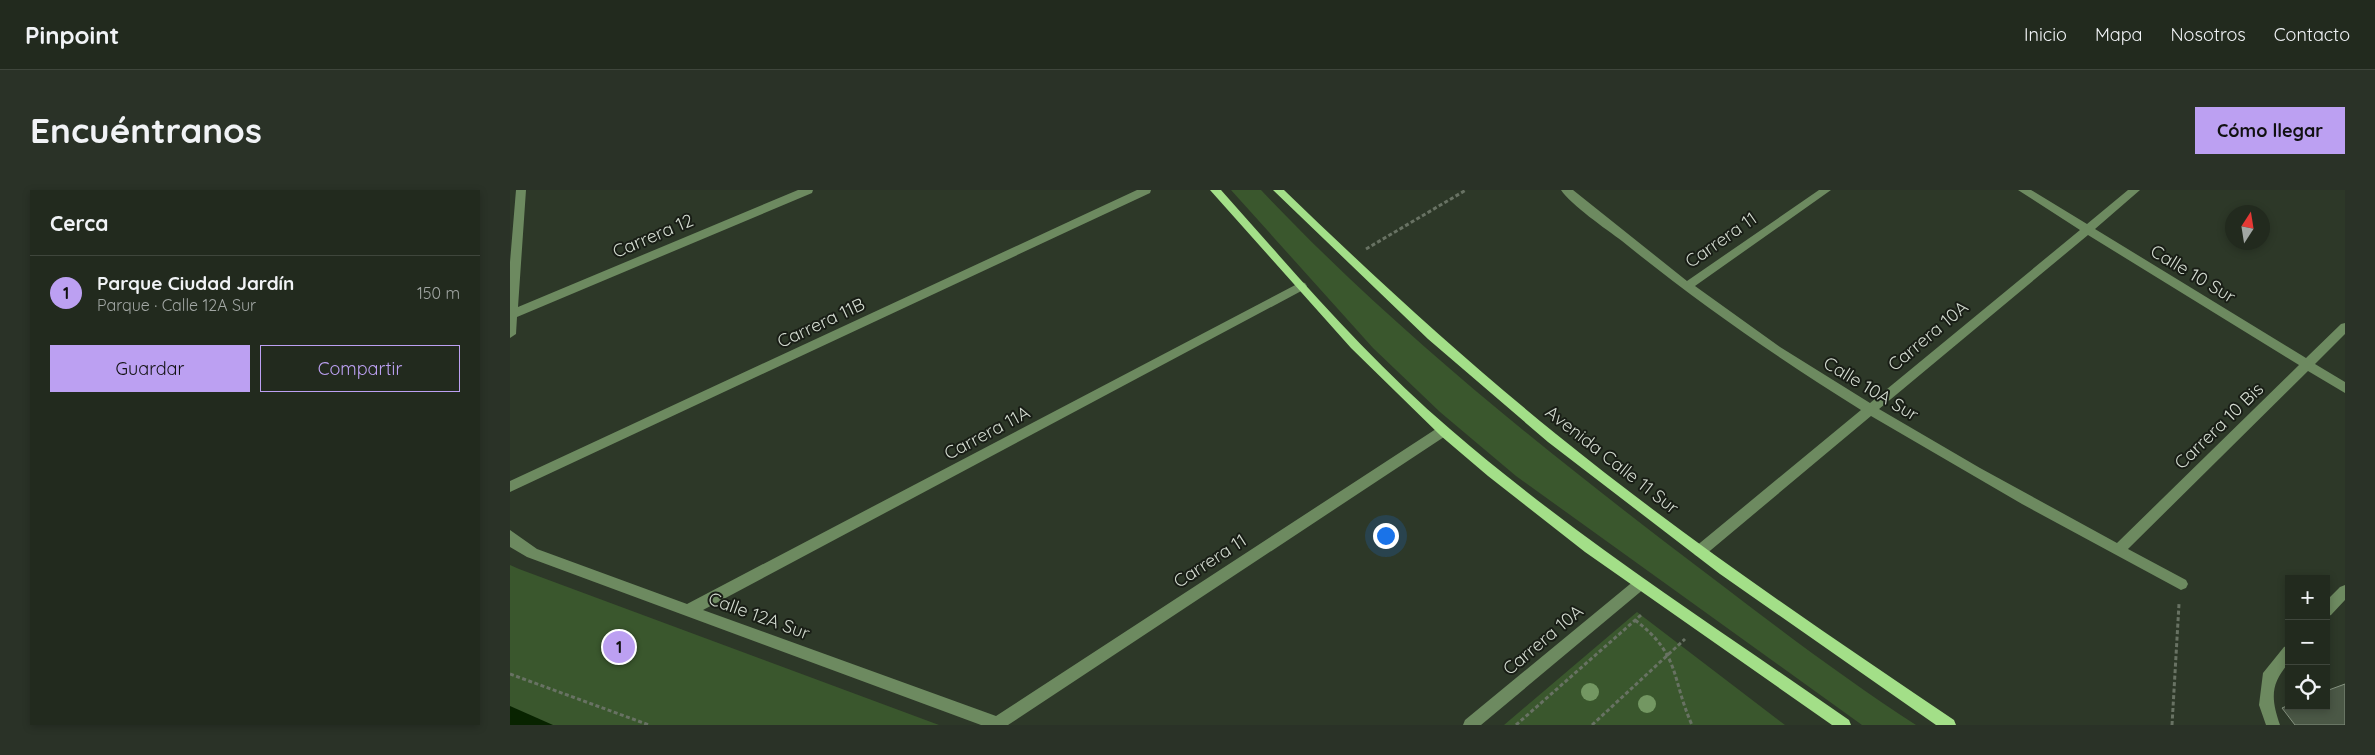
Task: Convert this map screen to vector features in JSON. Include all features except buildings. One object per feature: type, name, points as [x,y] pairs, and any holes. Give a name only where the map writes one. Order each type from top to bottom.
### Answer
[{"type":"main road","points":[[1215,190],[1301,286],[1362,350],[1443,430],[1524,499],[1640,584],[1844,725]]},
{"type":"main road","name":"Avenida Calle 11 Sur","points":[[1278,190],[1348,260],[1411,318],[1593,470],[1700,551],[1949,725]]},
{"type":"street","points":[[510,334],[521,190]]},
{"type":"street","name":"Carrera 12","points":[[512,314],[808,190]]},
{"type":"street","name":"Carrera 11B","points":[[510,487],[1146,190]]},
{"type":"street","name":"Calle 10A Sur","points":[[1566,190],[1687,286],[1775,350],[1870,409],[1996,483],[2181,584]]},
{"type":"street","name":"Carrera 11","points":[[1687,286],[1826,190]]},
{"type":"street","name":"Calle 10 Sur","points":[[2023,190],[2345,388]]},
{"type":"street","name":"Carrera 10A","points":[[1700,551],[2135,190]]},
{"type":"street","name":"Carrera 11A","points":[[689,610],[1301,286]]},
{"type":"street","name":"Carrera 10 Bis","points":[[2118,550],[2345,327]]},
{"type":"street","name":"Carrera 11","points":[[999,724],[1443,430]]},
{"type":"street","name":"Calle 12A Sur","points":[[510,536],[514,542],[532,553],[999,724]]},
{"type":"street","name":"Carrera 10A","points":[[1470,725],[1640,584]]},
{"type":"street","points":[[2330,607],[2345,591]]},
{"type":"street","points":[[2273,725],[2266,705],[2270,673],[2285,656]]},
{"type":"path","points":[[1348,260],[1466,190]]},
{"type":"path","points":[[2172,725],[2181,584]]},
{"type":"path","points":[[1516,725],[1660,598]]},
{"type":"path","points":[[1635,620],[1656,637],[1668,654],[1685,712],[1692,725]]},
{"type":"path","points":[[1592,725],[1700,625]]},
{"type":"path","points":[[510,674],[648,725]]},
{"type":"shaded area","points":[[1231,190],[1261,190],[1356,285],[1507,417],[1665,542],[1820,659],[1916,725],[1862,725],[1516,476],[1440,412],[1373,348]]},
{"type":"shaded area","points":[[510,565],[519,569],[939,725],[510,725]]},
{"type":"shaded area","points":[[1637,612],[1785,725],[1504,725]]},
{"type":"shaded area","points":[[510,706],[553,725],[510,725]]},
{"type":"place","name":"Parque Ciudad Jardín","points":[[619,647]]}]
